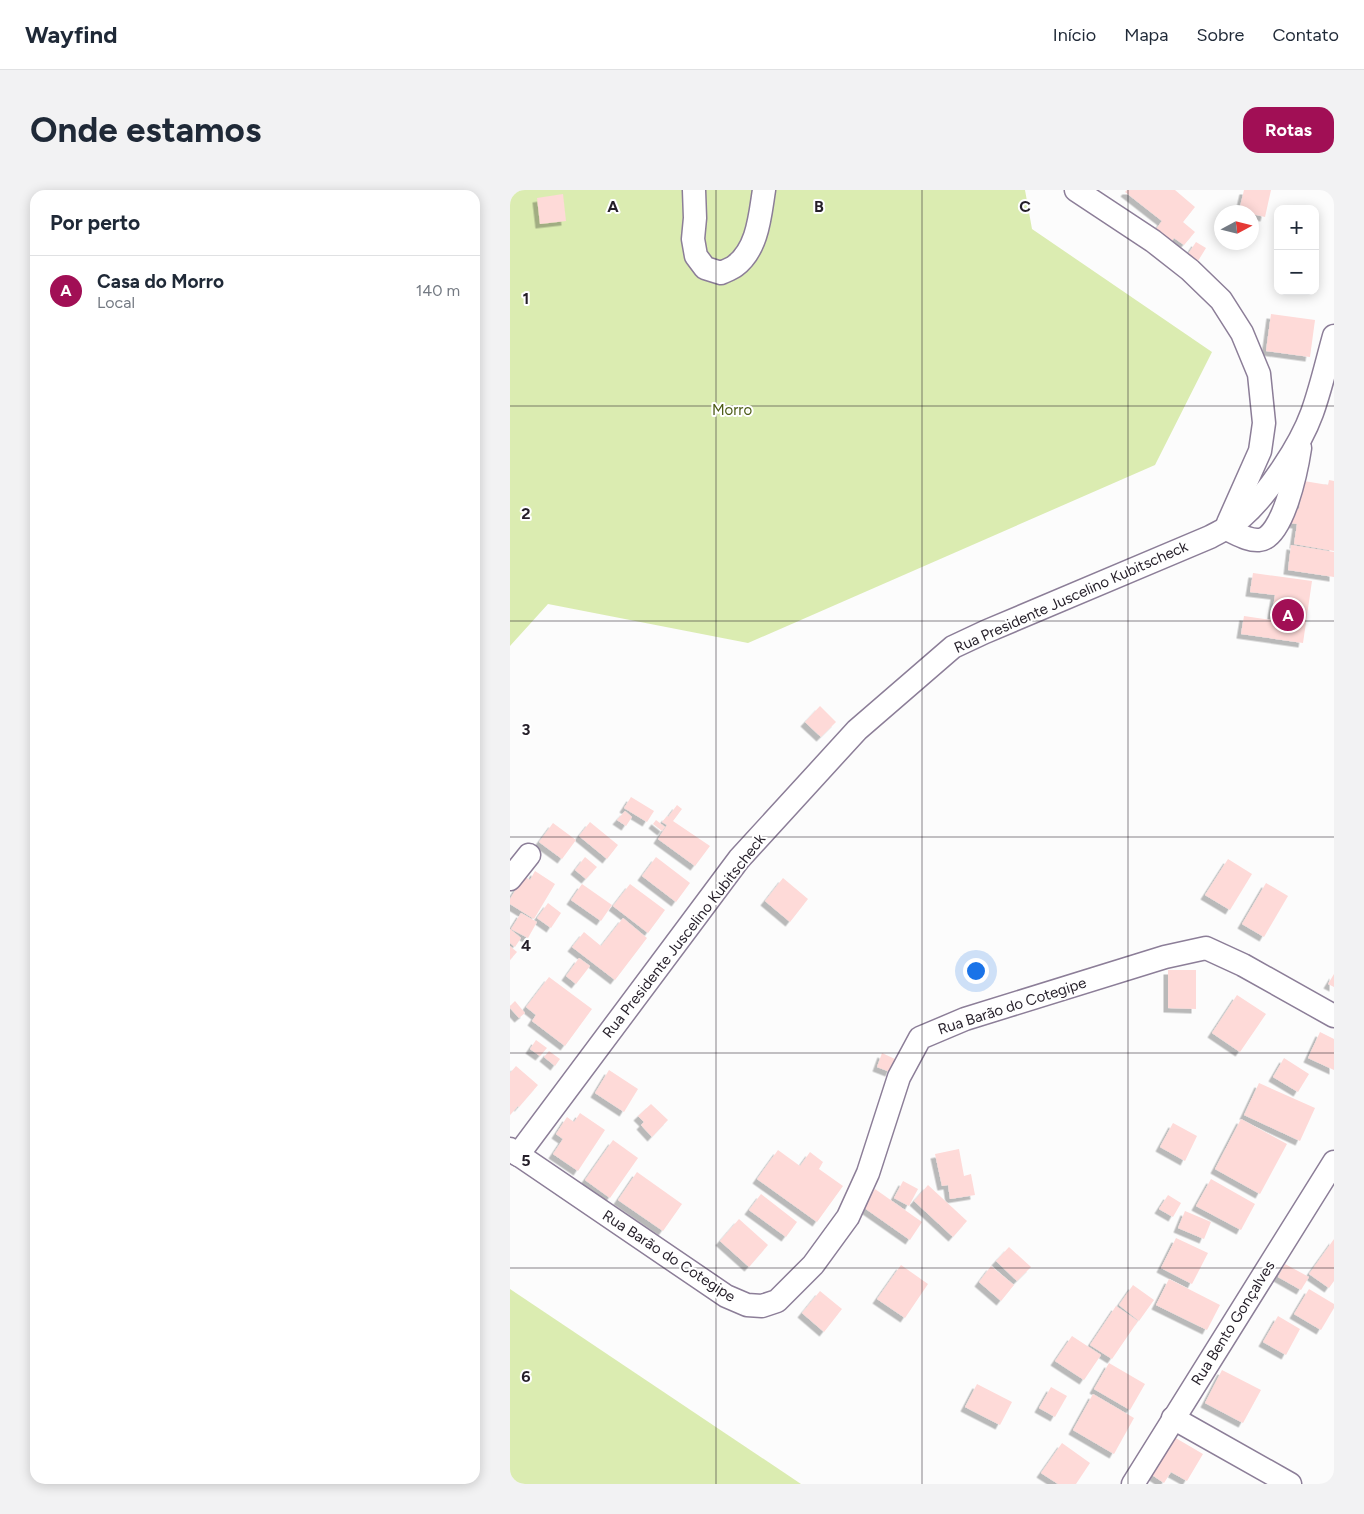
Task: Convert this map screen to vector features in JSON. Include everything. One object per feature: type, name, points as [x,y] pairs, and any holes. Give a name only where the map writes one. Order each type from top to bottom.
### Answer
[{"type":"street","points":[[694,190],[694,240],[696,256],[705,268],[721,273],[735,266],[747,253],[757,230],[764,190]]},
{"type":"street","points":[[1076,190],[1153,240],[1190,270],[1222,300],[1242,333],[1259,374],[1264,423],[1260,451],[1226,529]]},
{"type":"street","name":"Rua Presidente Juscelino Kubitscheck","points":[[514,1152],[740,859],[857,730],[952,647],[1226,529],[1242,517],[1265,492],[1302,436],[1312,413],[1334,336]]},
{"type":"street","name":"Rua Presidente Juscelino Kubitscheck","points":[[1226,529],[1250,539],[1259,540],[1272,534],[1278,525],[1297,468],[1302,436]]},
{"type":"street","points":[[510,879],[529,855]]},
{"type":"street","name":"Rua Barão do Cotegipe","points":[[514,1152],[726,1296],[747,1305],[762,1306],[777,1301],[813,1265],[848,1217],[868,1173],[899,1077],[920,1038],[965,1018],[1165,957],[1206,948],[1243,965],[1334,1016]]},
{"type":"street","name":"Rua Bento Gonçalves","points":[[1132,1484],[1334,1162]]},
{"type":"street","points":[[1173,1418],[1290,1484]]},
{"type":"green space","name":"Morro","points":[[510,190],[1025,190],[1032,229],[1212,352],[1155,465],[748,643],[548,604],[510,646]]},
{"type":"green space","points":[[510,1289],[801,1484],[510,1484]]},
{"type":"building","points":[[1127,190],[1175,190],[1195,207],[1183,222],[1195,232],[1184,245],[1174,238],[1172,241],[1156,229],[1162,221],[1125,192]]},
{"type":"building","points":[[1244,190],[1271,190],[1265,217],[1259,216],[1259,205],[1240,205]]},
{"type":"building","points":[[563,194],[566,221],[540,224],[537,198]]},
{"type":"building","points":[[1196,242],[1206,248],[1198,261],[1188,254]]},
{"type":"building","points":[[1271,314],[1315,320],[1310,357],[1266,351]]},
{"type":"building","points":[[1329,480],[1334,481],[1334,551],[1294,544],[1297,524],[1290,523],[1292,508],[1299,509],[1304,481],[1328,485]]},
{"type":"building","points":[[1291,545],[1334,552],[1334,577],[1288,570]]},
{"type":"building","points":[[1253,573],[1312,581],[1303,643],[1241,634],[1244,616],[1271,620],[1275,595],[1250,592]]},
{"type":"building","points":[[820,706],[836,722],[821,737],[805,722]]},
{"type":"building","points":[[631,797],[654,811],[647,822],[624,808]]},
{"type":"building","points":[[677,805],[682,809],[673,821],[710,846],[695,866],[658,839],[667,825],[662,822]]},
{"type":"building","points":[[625,811],[632,817],[626,826],[617,820]]},
{"type":"building","points":[[656,820],[665,827],[662,831],[653,824]]},
{"type":"building","points":[[590,822],[618,845],[607,859],[579,836]]},
{"type":"building","points":[[553,823],[576,840],[562,859],[539,842]]},
{"type":"building","points":[[585,857],[597,867],[586,879],[575,870]]},
{"type":"building","points":[[656,857],[690,883],[676,902],[642,876]]},
{"type":"building","points":[[1228,859],[1252,874],[1230,910],[1205,895]]},
{"type":"building","points":[[535,871],[555,884],[534,919],[510,904],[510,899],[524,876],[530,880]]},
{"type":"building","points":[[783,878],[808,899],[790,922],[765,901]]},
{"type":"building","points":[[1266,883],[1288,896],[1264,937],[1242,924]]},
{"type":"building","points":[[582,884],[612,905],[601,921],[571,900]]},
{"type":"building","points":[[630,884],[665,910],[648,933],[613,906]]},
{"type":"building","points":[[548,903],[561,913],[551,928],[537,918]]},
{"type":"building","points":[[521,913],[537,922],[528,938],[511,929]]},
{"type":"building","points":[[623,918],[647,938],[615,980],[572,947],[584,932],[601,946]]},
{"type":"building","points":[[510,929],[521,938],[515,947],[510,943]]},
{"type":"building","points":[[510,946],[517,952],[510,960]]},
{"type":"building","points":[[579,958],[590,966],[576,984],[566,976]]},
{"type":"building","points":[[1168,970],[1196,970],[1196,1009],[1168,1008]]},
{"type":"building","points":[[1334,974],[1334,987],[1328,984]]},
{"type":"building","points":[[549,977],[592,1009],[565,1046],[532,1021],[536,1015],[526,1007]]},
{"type":"building","points":[[1237,995],[1266,1014],[1240,1052],[1212,1033]]},
{"type":"building","points":[[515,1001],[525,1013],[519,1018],[510,1008]]},
{"type":"building","points":[[1320,1032],[1334,1039],[1334,1070],[1308,1058]]},
{"type":"building","points":[[536,1040],[547,1048],[540,1056],[530,1049]]},
{"type":"building","points":[[549,1051],[560,1059],[555,1066],[544,1057]]},
{"type":"building","points":[[882,1053],[895,1059],[890,1072],[877,1067]]},
{"type":"building","points":[[1284,1058],[1309,1074],[1298,1092],[1273,1077]]},
{"type":"building","points":[[516,1066],[538,1085],[510,1115],[510,1073]]},
{"type":"building","points":[[609,1070],[638,1089],[624,1112],[595,1093]]},
{"type":"building","points":[[1259,1083],[1315,1108],[1300,1141],[1244,1115]]},
{"type":"building","points":[[651,1104],[668,1120],[652,1137],[641,1125],[644,1122],[638,1116]]},
{"type":"building","points":[[580,1113],[605,1130],[578,1171],[553,1154],[563,1139],[556,1134],[567,1117],[574,1122]]},
{"type":"building","points":[[1241,1119],[1287,1144],[1260,1194],[1215,1169]]},
{"type":"building","points":[[1173,1123],[1197,1136],[1185,1161],[1160,1147]]},
{"type":"building","points":[[613,1140],[638,1158],[610,1198],[585,1180]]},
{"type":"building","points":[[959,1149],[964,1176],[971,1174],[975,1195],[950,1199],[948,1185],[942,1186],[935,1154]]},
{"type":"building","points":[[778,1150],[800,1166],[810,1152],[823,1162],[819,1169],[843,1186],[817,1222],[757,1179]]},
{"type":"building","points":[[637,1172],[682,1204],[663,1231],[618,1200]]},
{"type":"building","points":[[1211,1179],[1255,1204],[1241,1230],[1196,1206]]},
{"type":"building","points":[[903,1181],[918,1189],[909,1206],[894,1198]]},
{"type":"building","points":[[928,1185],[967,1221],[953,1237],[914,1201]]},
{"type":"building","points":[[875,1189],[922,1222],[910,1240],[863,1207]]},
{"type":"building","points":[[761,1194],[797,1222],[786,1237],[749,1210]]},
{"type":"building","points":[[1168,1195],[1181,1203],[1173,1217],[1159,1209]]},
{"type":"building","points":[[1185,1211],[1211,1222],[1204,1239],[1178,1228]]},
{"type":"building","points":[[739,1219],[768,1245],[749,1267],[720,1241]]},
{"type":"building","points":[[1176,1238],[1208,1253],[1192,1284],[1161,1268]]},
{"type":"building","points":[[1334,1239],[1334,1281],[1329,1288],[1309,1274]]},
{"type":"building","points":[[1009,1247],[1031,1267],[1017,1281],[996,1261]]},
{"type":"building","points":[[1285,1264],[1309,1277],[1301,1290],[1278,1277]]},
{"type":"building","points":[[901,1265],[928,1284],[905,1318],[877,1299]]},
{"type":"building","points":[[991,1266],[1014,1285],[1001,1301],[979,1282]]},
{"type":"building","points":[[1169,1279],[1220,1305],[1207,1330],[1156,1305]]},
{"type":"building","points":[[1133,1285],[1154,1300],[1139,1321],[1119,1305]]},
{"type":"building","points":[[1309,1289],[1334,1304],[1334,1308],[1321,1330],[1294,1314]]},
{"type":"building","points":[[820,1291],[842,1309],[824,1332],[802,1313]]},
{"type":"building","points":[[1116,1306],[1138,1321],[1112,1359],[1090,1345]]},
{"type":"building","points":[[1278,1316],[1300,1329],[1286,1355],[1263,1342]]},
{"type":"building","points":[[1072,1336],[1101,1355],[1084,1380],[1055,1361]]},
{"type":"building","points":[[1109,1363],[1145,1384],[1130,1410],[1094,1389]]},
{"type":"building","points":[[1222,1370],[1261,1390],[1243,1423],[1205,1403]]},
{"type":"building","points":[[977,1384],[1012,1402],[1000,1425],[965,1407]]},
{"type":"building","points":[[1051,1387],[1067,1396],[1055,1417],[1039,1408]]},
{"type":"building","points":[[1093,1394],[1134,1418],[1114,1454],[1073,1430]]},
{"type":"building","points":[[1174,1437],[1203,1454],[1187,1481],[1171,1472],[1164,1483],[1152,1475]]},
{"type":"building","points":[[1062,1443],[1090,1463],[1076,1484],[1058,1484],[1041,1473]]},
{"type":"place","name":"Casa do Morro","points":[[1288,615]]}]
